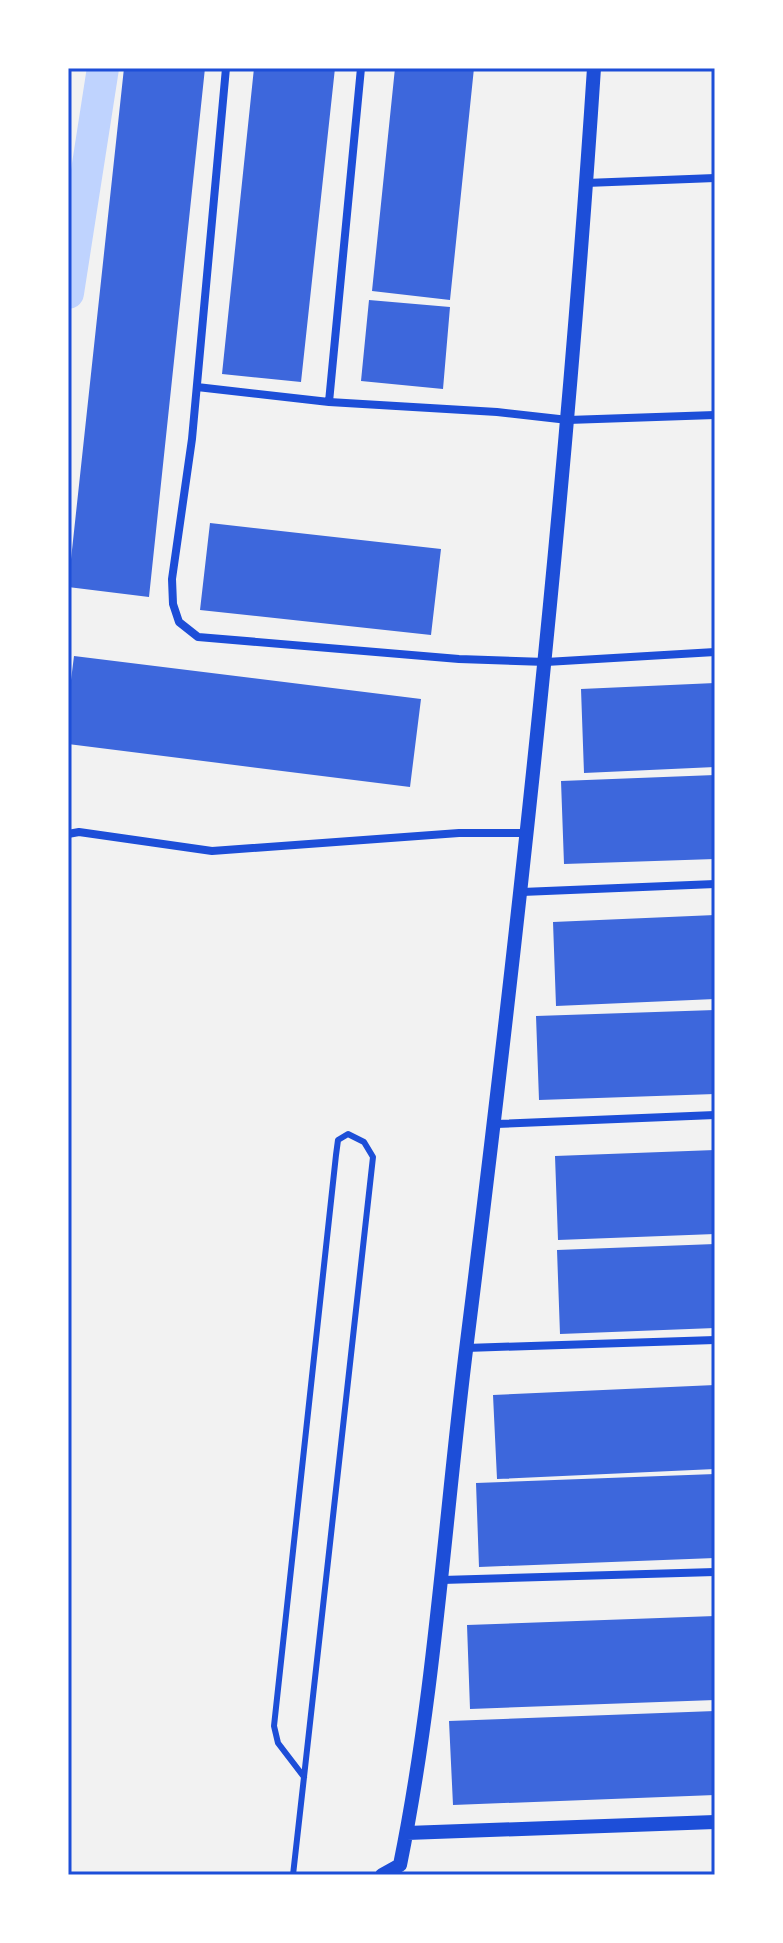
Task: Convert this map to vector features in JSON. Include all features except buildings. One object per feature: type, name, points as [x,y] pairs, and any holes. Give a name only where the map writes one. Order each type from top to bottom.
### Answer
[{"type":"street","points":[[226,68],[197,387],[172,579],[173,604],[179,622],[198,637],[459,659],[546,662],[715,652]]},
{"type":"street","points":[[329,402],[361,68]]},
{"type":"street","points":[[382,1875],[400,1865],[407,1833],[442,1580],[466,1348],[496,1124],[546,662],[568,420],[594,68]]},
{"type":"street","points":[[586,183],[715,178]]},
{"type":"street","points":[[197,387],[329,402],[497,412],[568,420],[715,415]]},
{"type":"street","points":[[68,834],[79,832],[212,851],[459,833],[528,833]]},
{"type":"street","points":[[522,892],[715,884]]},
{"type":"street","points":[[496,1124],[715,1115]]},
{"type":"street","points":[[466,1348],[715,1340]]},
{"type":"street","points":[[442,1580],[715,1572]]},
{"type":"street","points":[[407,1833],[715,1822]]},
{"type":"lane","points":[[293,1875],[304,1777],[373,1157],[364,1142],[348,1134],[338,1140],[336,1155],[274,1726],[278,1743],[304,1777]]},
{"type":"waterway","points":[[68,293],[103,68]]}]
